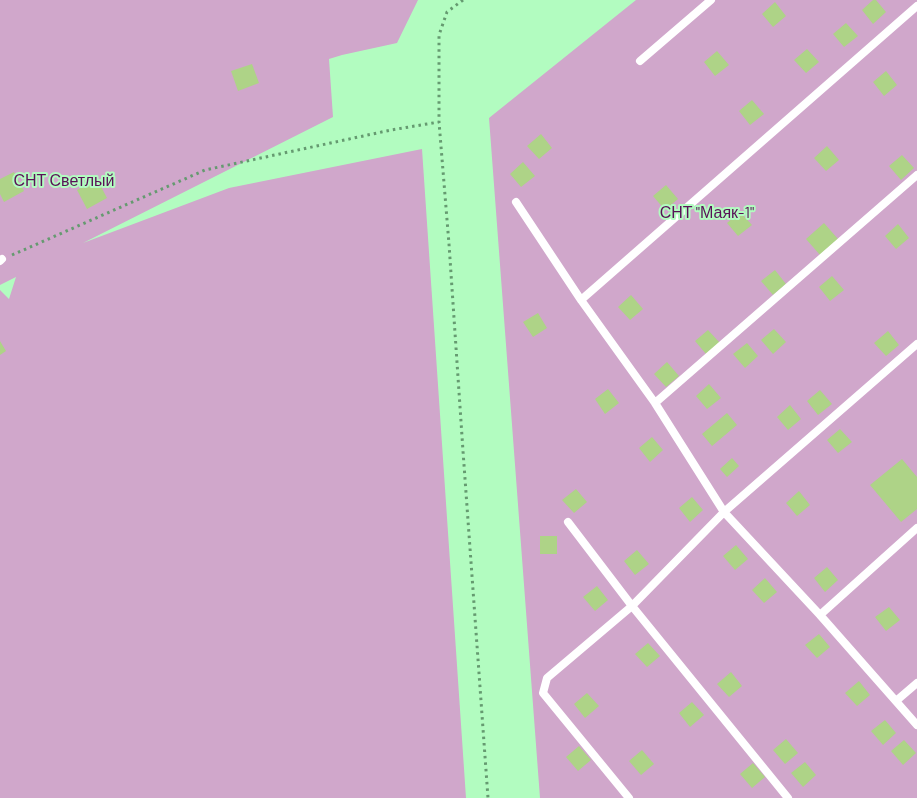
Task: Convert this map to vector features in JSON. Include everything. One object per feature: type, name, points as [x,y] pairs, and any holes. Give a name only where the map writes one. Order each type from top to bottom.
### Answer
[{"type":"lane","points":[[640,61],[711,0]]},
{"type":"lane","points":[[581,300],[917,6]]},
{"type":"lane","points":[[655,403],[917,175]]},
{"type":"lane","points":[[516,202],[581,300],[655,403],[724,512],[820,615],[917,725]]},
{"type":"lane","points":[[629,798],[544,693],[547,678],[632,606],[724,512],[917,344]]},
{"type":"lane","points":[[568,522],[632,606],[788,798]]},
{"type":"lane","points":[[820,615],[917,528]]},
{"type":"lane","points":[[896,701],[917,683]]},
{"type":"path","points":[[463,0],[447,12],[440,35],[439,122],[488,798]]},
{"type":"path","points":[[1,260],[205,170],[391,130],[439,122]]},
{"type":"green space","name":"СНТ Светлый","points":[[0,0],[418,0],[397,43],[329,59],[333,117],[83,243],[229,188],[422,149],[466,798],[0,798],[0,290],[9,299],[16,277],[0,285]]},
{"type":"green space","name":"СНТ \"Маяк-1\"","points":[[636,0],[917,0],[917,798],[540,798],[489,118]]},
{"type":"building","points":[[873,0],[876,0],[886,12],[873,24],[862,10]]},
{"type":"building","points":[[775,2],[786,16],[773,27],[762,14]]},
{"type":"building","points":[[846,23],[858,36],[844,47],[833,34]]},
{"type":"building","points":[[807,49],[819,62],[806,73],[794,60]]},
{"type":"building","points":[[717,51],[729,65],[715,76],[704,62]]},
{"type":"building","points":[[252,64],[259,83],[238,91],[231,71]]},
{"type":"building","points":[[886,71],[897,85],[884,96],[873,82]]},
{"type":"building","points":[[752,100],[764,114],[750,125],[739,111]]},
{"type":"building","points":[[541,134],[552,148],[539,159],[527,146]]},
{"type":"building","points":[[827,146],[839,160],[826,171],[814,158]]},
{"type":"building","points":[[902,155],[914,168],[901,180],[889,166]]},
{"type":"building","points":[[523,162],[535,176],[521,187],[510,174]]},
{"type":"building","points":[[14,172],[24,191],[4,202],[0,194],[0,179]]},
{"type":"building","points":[[97,179],[107,198],[87,209],[77,190]]},
{"type":"building","points":[[666,185],[678,199],[665,210],[653,196]]},
{"type":"building","points":[[740,212],[752,225],[738,236],[727,223]]},
{"type":"building","points":[[824,223],[838,239],[820,255],[806,239]]},
{"type":"building","points":[[898,224],[909,238],[896,249],[885,236]]},
{"type":"building","points":[[775,270],[786,284],[773,295],[761,281]]},
{"type":"building","points":[[832,276],[844,290],[830,301],[819,287]]},
{"type":"building","points":[[631,295],[643,309],[630,320],[618,307]]},
{"type":"building","points":[[538,313],[547,328],[533,337],[523,322]]},
{"type":"building","points":[[774,329],[786,342],[773,354],[761,340]]},
{"type":"building","points":[[708,330],[720,343],[706,354],[695,341]]},
{"type":"building","points":[[888,331],[899,345],[886,356],[874,343]]},
{"type":"building","points":[[0,341],[6,351],[0,355]]},
{"type":"building","points":[[747,343],[758,356],[745,368],[733,354]]},
{"type":"building","points":[[667,362],[679,376],[666,387],[654,374]]},
{"type":"building","points":[[709,384],[721,398],[707,409],[696,396]]},
{"type":"building","points":[[608,389],[619,403],[605,414],[595,399]]},
{"type":"building","points":[[820,390],[832,404],[818,415],[807,401]]},
{"type":"building","points":[[790,405],[801,419],[788,430],[777,417]]},
{"type":"building","points":[[727,413],[737,425],[712,446],[702,434]]},
{"type":"building","points":[[840,429],[852,442],[838,453],[827,440]]},
{"type":"building","points":[[652,437],[663,450],[650,462],[639,448]]},
{"type":"building","points":[[732,458],[739,466],[727,477],[720,469]]},
{"type":"building","points":[[902,459],[917,477],[917,509],[901,522],[870,485]]},
{"type":"building","points":[[576,489],[587,502],[574,513],[562,500]]},
{"type":"building","points":[[799,491],[810,505],[797,516],[786,503]]},
{"type":"building","points":[[692,497],[703,510],[690,522],[679,508]]},
{"type":"building","points":[[540,536],[557,536],[557,554],[540,554]]},
{"type":"building","points":[[736,545],[748,559],[735,570],[723,556]]},
{"type":"building","points":[[637,550],[649,564],[635,575],[624,561]]},
{"type":"building","points":[[827,567],[838,580],[825,592],[814,578]]},
{"type":"building","points":[[765,578],[777,592],[764,603],[752,590]]},
{"type":"building","points":[[597,586],[608,600],[595,611],[583,597]]},
{"type":"building","points":[[889,607],[900,620],[886,631],[875,617]]},
{"type":"building","points":[[819,634],[830,647],[817,658],[805,645]]},
{"type":"building","points":[[648,643],[660,656],[647,667],[635,654]]},
{"type":"building","points":[[731,672],[742,686],[729,697],[717,684]]},
{"type":"building","points":[[859,681],[870,695],[857,706],[845,693]]},
{"type":"building","points":[[587,693],[599,706],[585,718],[574,704]]},
{"type":"building","points":[[692,702],[704,715],[690,727],[679,713]]},
{"type":"building","points":[[885,720],[896,733],[883,745],[871,731]]},
{"type":"building","points":[[786,739],[798,753],[785,764],[773,750]]},
{"type":"building","points":[[904,740],[916,753],[903,765],[891,751]]},
{"type":"building","points":[[579,746],[591,760],[578,771],[566,757]]},
{"type":"building","points":[[642,750],[654,764],[641,775],[629,761]]},
{"type":"building","points":[[805,762],[816,775],[803,787],[791,773]]},
{"type":"building","points":[[753,763],[765,777],[752,788],[740,774]]}]
